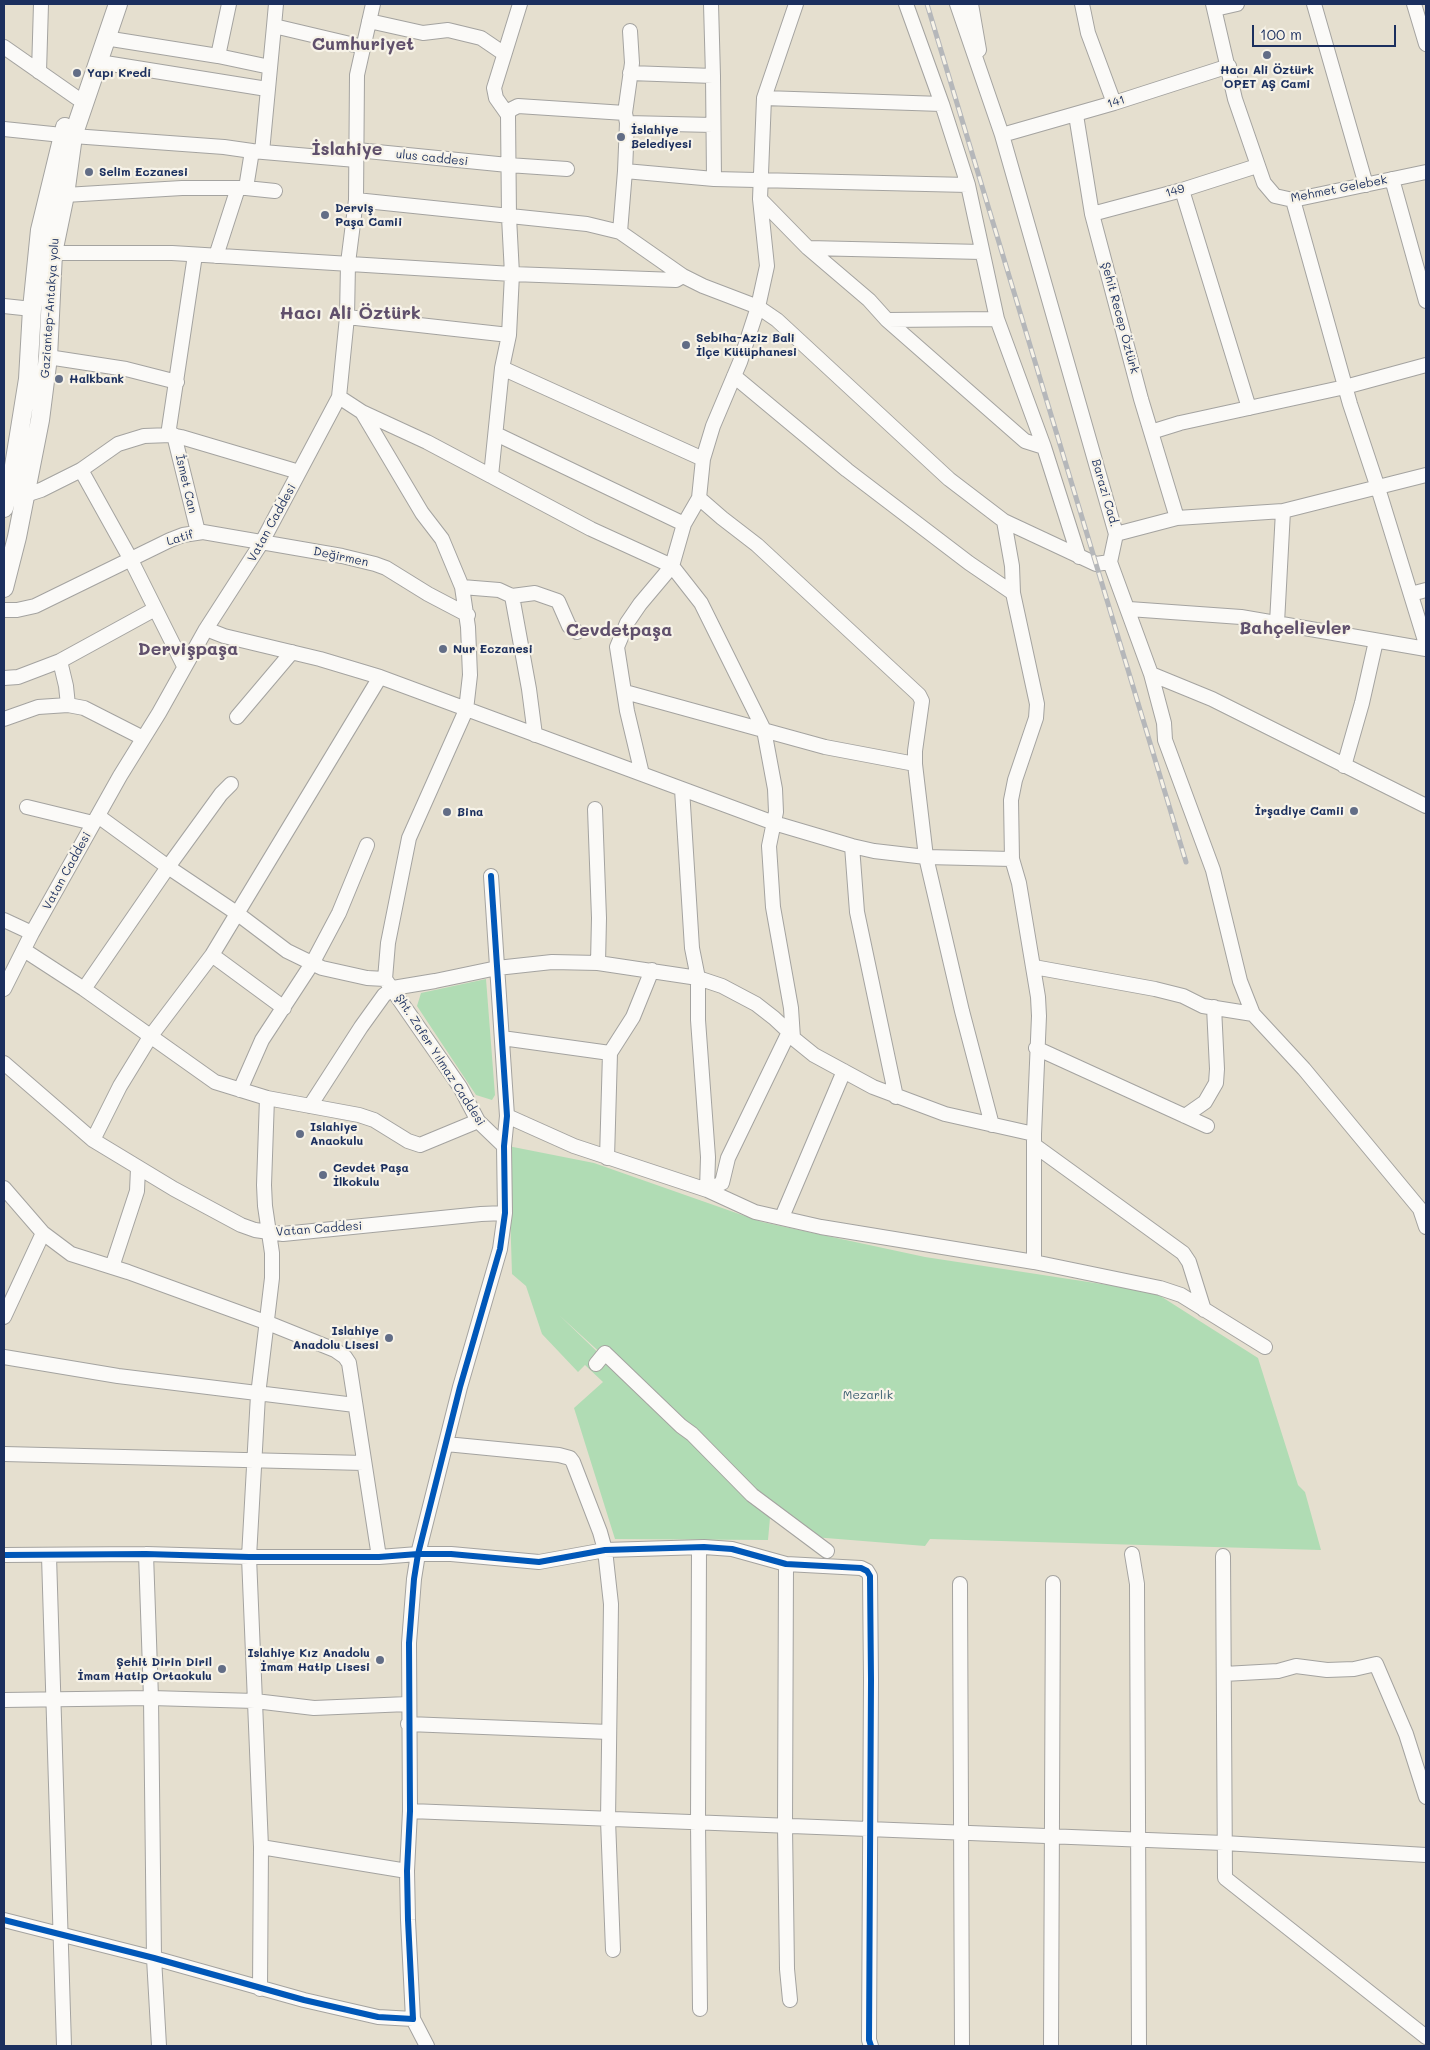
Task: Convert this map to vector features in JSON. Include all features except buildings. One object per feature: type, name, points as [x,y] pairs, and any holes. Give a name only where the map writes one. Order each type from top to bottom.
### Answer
[{"type":"main road","name":"Gaziantep-Antakya yolu","points":[[4,504],[23,422],[40,230],[77,98],[107,4]]},
{"type":"main road","name":"Gaziantep-Antakya yolu","points":[[4,588],[17,538],[40,420],[48,357],[53,253],[65,195],[68,135],[99,62],[105,38],[118,4]]},
{"type":"street","points":[[39,72],[41,4]]},
{"type":"street","points":[[218,56],[229,4]]},
{"type":"street","points":[[216,256],[257,152],[270,67],[276,4]]},
{"type":"street","name":"Vatan Caddesi","points":[[4,989],[32,933],[95,820],[206,629],[262,542],[340,397],[347,318],[348,263],[356,200],[357,75],[373,4]]},
{"type":"street","points":[[508,115],[496,98],[494,88],[520,4]]},
{"type":"street","points":[[711,4],[714,179]]},
{"type":"street","points":[[642,774],[617,647],[621,635],[640,604],[672,566],[684,524],[699,498],[703,460],[713,426],[740,362],[758,307],[767,266],[760,199],[764,98],[796,4]]},
{"type":"street","points":[[906,4],[942,104],[968,185],[998,318],[1044,447],[1079,557]]},
{"type":"street","points":[[948,4],[965,55],[980,76]]},
{"type":"street","points":[[957,4],[980,76]]},
{"type":"street","points":[[971,4],[979,50],[980,76]]},
{"type":"street","points":[[1082,4],[1088,33],[1114,103]]},
{"type":"street","points":[[1214,6],[1236,4]]},
{"type":"street","points":[[1314,4],[1366,185]]},
{"type":"street","points":[[1414,4],[1426,44]]},
{"type":"street","name":"Mehmet Gelebek","points":[[1214,6],[1236,99],[1264,183],[1275,196],[1293,200],[1426,172]]},
{"type":"street","points":[[369,21],[423,33],[448,30],[481,38],[503,54]]},
{"type":"street","points":[[274,26],[363,46]]},
{"type":"street","points":[[620,232],[625,171],[626,118],[632,64],[630,31]]},
{"type":"street","points":[[105,38],[218,56],[270,67]]},
{"type":"street","points":[[4,47],[77,98]]},
{"type":"street","points":[[99,62],[267,89]]},
{"type":"street","name":"141","points":[[1002,135],[1114,103],[1229,66]]},
{"type":"street","points":[[630,73],[713,76]]},
{"type":"street","name":"Barazi Cad.","points":[[980,76],[1002,135],[1116,534],[1110,562]]},
{"type":"street","points":[[764,98],[942,104]]},
{"type":"street","points":[[491,476],[502,368],[510,335],[512,274],[509,217],[508,115],[510,110],[518,106],[626,118],[714,125]]},
{"type":"street","name":"Şehit Recep Öztürk","points":[[1076,114],[1092,214],[1151,432],[1177,518]]},
{"type":"street","name":"ulus caddesi","points":[[4,129],[224,147],[257,152],[356,155],[568,169]]},
{"type":"street","name":"149","points":[[1092,214],[1182,190],[1258,166]]},
{"type":"street","points":[[625,171],[714,179],[968,185]]},
{"type":"street","points":[[1392,179],[1426,301]]},
{"type":"street","points":[[65,195],[182,188],[242,188],[275,191]]},
{"type":"street","points":[[1182,190],[1250,408]]},
{"type":"street","points":[[760,199],[808,248],[869,300],[887,320],[1025,440],[1044,447]]},
{"type":"street","points":[[356,200],[587,224],[620,232],[683,276],[703,286],[758,307],[777,320],[950,479],[1004,521],[1096,564],[1110,562],[1129,609],[1151,674],[1164,723],[1165,740],[1213,870],[1240,980],[1253,1014],[1304,1069],[1420,1209],[1426,1227]]},
{"type":"street","points":[[1293,200],[1345,387],[1426,644]]},
{"type":"street","points":[[808,248],[982,252]]},
{"type":"street","points":[[53,253],[195,255],[512,274],[676,280],[683,276]]},
{"type":"street","points":[[171,435],[195,255]]},
{"type":"street","points":[[4,306],[32,309]]},
{"type":"street","points":[[347,318],[510,335]]},
{"type":"street","points":[[887,320],[998,318]]},
{"type":"street","points":[[48,357],[126,368],[177,382]]},
{"type":"street","points":[[1151,432],[1180,423],[1345,387],[1426,366]]},
{"type":"street","points":[[502,368],[703,460]]},
{"type":"street","points":[[734,376],[847,470],[969,562],[1014,593]]},
{"type":"street","points":[[340,397],[362,412],[427,442],[591,528],[672,566],[702,603],[764,730],[775,789],[776,812],[769,846],[773,907],[791,1008],[791,1035],[728,1158],[722,1183],[707,1190]]},
{"type":"street","points":[[310,1106],[384,995],[389,983],[388,943],[409,838],[466,710],[470,675],[468,615],[462,587],[442,540],[422,512],[362,412]]},
{"type":"street","points":[[496,434],[684,524]]},
{"type":"street","points":[[4,504],[41,490],[81,470],[124,442],[144,436],[171,435],[300,472]]},
{"type":"street","name":"İsmet Can","points":[[171,435],[198,532]]},
{"type":"street","points":[[81,470],[130,558],[184,666]]},
{"type":"street","points":[[1116,534],[1177,518],[1283,511],[1426,475]]},
{"type":"street","points":[[699,498],[757,544],[919,695],[923,706],[915,751],[926,857],[962,1011],[992,1124]]},
{"type":"street","points":[[1277,622],[1283,511]]},
{"type":"street","points":[[1004,521],[1012,566],[1014,593],[1037,704],[1036,718],[1012,790],[1012,859],[1019,883],[1034,967],[1039,1016],[1036,1048],[1034,1140],[1034,1262]]},
{"type":"street","name":"Latif","points":[[4,610],[17,610],[35,606],[130,558],[170,540],[198,532],[210,532],[262,542]]},
{"type":"street","name":"Değirmen","points":[[262,542],[342,556],[375,564],[386,568],[428,594],[468,615]]},
{"type":"street","points":[[462,587],[499,590],[512,596],[535,594],[558,601],[569,626],[577,632]]},
{"type":"street","points":[[1411,594],[1426,590]]},
{"type":"street","points":[[512,596],[529,689],[535,735]]},
{"type":"street","points":[[4,678],[18,677],[60,661],[155,609]]},
{"type":"street","points":[[1129,609],[1241,617],[1426,649]]},
{"type":"street","points":[[206,629],[224,636],[292,652],[380,677],[774,823],[852,846],[874,851],[926,857],[1012,859]]},
{"type":"street","points":[[1344,766],[1362,703],[1376,641]]},
{"type":"street","points":[[237,717],[292,652]]},
{"type":"street","points":[[60,661],[68,705]]},
{"type":"street","points":[[1151,674],[1212,699],[1426,806]]},
{"type":"street","points":[[93,1140],[120,1086],[150,1037],[212,955],[380,677]]},
{"type":"street","points":[[625,692],[825,747],[916,764]]},
{"type":"street","points":[[4,719],[38,707],[68,705],[84,708],[143,738]]},
{"type":"street","points":[[84,989],[168,866],[221,794],[231,784]]},
{"type":"street","points":[[682,789],[692,948],[698,978],[698,1020],[708,1157],[707,1190]]},
{"type":"street","points":[[27,807],[95,820],[168,866],[238,914],[287,951],[322,968],[344,974],[389,983],[435,981],[498,968],[552,962],[598,963],[698,978],[722,986],[756,1004],[814,1056],[896,1097],[946,1114],[992,1124],[1034,1140],[1183,1253],[1189,1262],[1204,1310]]},
{"type":"street","points":[[595,809],[599,918],[598,963]]},
{"type":"street","points":[[240,1090],[262,1040],[313,962],[339,913],[367,845]]},
{"type":"street","points":[[852,846],[857,912],[896,1097]]},
{"type":"street","points":[[427,2046],[413,2020],[408,1920],[407,1870],[410,1811],[408,1704],[411,1603],[418,1554],[460,1387],[500,1249],[505,1213],[504,1146],[507,1116],[491,876]]},
{"type":"street","points":[[4,920],[32,933]]},
{"type":"street","points":[[24,950],[130,1020],[150,1037],[216,1082],[267,1098],[358,1115],[374,1120],[408,1141],[420,1145],[478,1121]]},
{"type":"street","points":[[212,955],[284,1008]]},
{"type":"street","points":[[1034,967],[1155,989],[1183,996],[1203,1006],[1253,1014]]},
{"type":"street","points":[[607,1158],[610,1053],[633,1017],[652,970]]},
{"type":"street","name":"Şht. Zafer Yılmaz Caddesi","points":[[389,983],[460,1087],[478,1121],[504,1146]]},
{"type":"street","points":[[1185,1116],[1205,1102],[1216,1083],[1214,1008]]},
{"type":"street","points":[[502,1038],[610,1053]]},
{"type":"street","points":[[1036,1048],[1206,1126]]},
{"type":"street","name":"Vatan Caddesi","points":[[4,1063],[93,1140],[138,1168],[241,1226],[268,1233],[297,1233],[505,1213]]},
{"type":"street","points":[[782,1217],[844,1071]]},
{"type":"street","points":[[260,1989],[261,1847],[250,1557],[258,1394],[272,1278],[272,1253],[268,1233],[264,1185],[267,1098]]},
{"type":"street","points":[[507,1116],[574,1146],[707,1190],[754,1212],[821,1226],[1034,1262],[1160,1288],[1181,1295],[1265,1347]]},
{"type":"street","points":[[112,1267],[137,1191],[138,1168]]},
{"type":"street","points":[[4,1188],[43,1233],[71,1254],[268,1323],[335,1350],[345,1357],[349,1363],[379,1557]]},
{"type":"street","points":[[4,1317],[43,1233]]},
{"type":"street","points":[[596,1364],[605,1353],[681,1426],[692,1434],[752,1495],[826,1552]]},
{"type":"street","points":[[4,1357],[118,1376],[355,1405]]},
{"type":"street","points":[[446,1444],[559,1455],[570,1458],[605,1550],[611,1604],[608,1820],[613,1950]]},
{"type":"street","points":[[4,1454],[364,1463]]},
{"type":"street","points":[[699,1548],[698,1824],[700,2009]]},
{"type":"street","points":[[4,1555],[146,1554],[250,1557],[379,1557],[418,1554],[485,1556],[539,1562],[605,1550],[699,1548],[732,1549],[786,1564],[861,1568],[867,1571],[870,1576],[869,2040],[871,2046]]},
{"type":"street","points":[[146,1554],[151,1698],[154,1958],[158,2046]]},
{"type":"street","points":[[1132,1554],[1137,1584],[1139,2046]]},
{"type":"street","points":[[49,1556],[64,2046]]},
{"type":"street","points":[[1223,1556],[1225,1878],[1426,2038]]},
{"type":"street","points":[[786,1564],[785,1827],[787,1968],[790,2000]]},
{"type":"street","points":[[1051,2046],[1053,1583]]},
{"type":"street","points":[[960,1584],[962,2046]]},
{"type":"street","points":[[1224,1674],[1278,1671],[1296,1666],[1328,1670],[1354,1669],[1376,1664],[1406,1734],[1426,1797]]},
{"type":"street","points":[[4,1700],[151,1698],[255,1701],[314,1708],[408,1704]]},
{"type":"street","points":[[408,1724],[609,1732]]},
{"type":"street","points":[[410,1811],[698,1824],[1137,1840],[1426,1855]]},
{"type":"street","points":[[261,1847],[407,1870]]},
{"type":"street","points":[[4,1920],[154,1958],[260,1989],[378,2017],[413,2020]]},
{"type":"green space","points":[[486,979],[495,1095],[492,1100],[476,1095],[417,1006],[421,993]]},
{"type":"green space","name":"Mezarlık","points":[[508,1146],[594,1163],[762,1222],[925,1257],[1154,1292],[1258,1358],[1298,1485],[1305,1492],[1321,1550],[930,1539],[925,1546],[801,1536],[559,1315],[770,1518],[768,1540],[615,1539],[574,1408],[603,1382],[585,1365],[578,1372],[542,1334],[526,1286],[512,1274]]},
{"type":"railway","points":[[927,4],[1186,862]]},
{"type":"cycle path","points":[[4,1920],[154,1958],[304,2000],[378,2017],[413,2019],[407,1871],[410,1811],[409,1643],[414,1579],[418,1554],[460,1387],[500,1249],[505,1213],[504,1146],[507,1116],[491,876]]},
{"type":"cycle path","points":[[4,1555],[146,1554],[249,1557],[379,1557],[451,1554],[539,1562],[605,1550],[704,1547],[732,1549],[786,1564],[861,1568],[867,1571],[870,1576],[871,1680],[869,2040],[871,2046]]},
{"type":"place","name":"Hacı Ali Öztürk OPET AŞ Cami","points":[[1267,55]]},
{"type":"place","name":"Yapı Kredi","points":[[77,73]]},
{"type":"place","name":"İslahiye Belediyesi","points":[[621,137]]},
{"type":"place","name":"Selim Eczanesi","points":[[89,172]]},
{"type":"place","name":"Derviş Paşa Camii","points":[[325,215]]},
{"type":"place","name":"Sebiha-Aziz Bali İlçe Kütüphanesi","points":[[686,345]]},
{"type":"place","name":"Halkbank","points":[[59,379]]},
{"type":"place","name":"Nur Eczanesi","points":[[443,649]]},
{"type":"place","name":"İrşadiye Camii","points":[[1354,811]]},
{"type":"place","name":"Bina","points":[[447,812]]},
{"type":"place","name":"Islahiye Anaokulu","points":[[300,1134]]},
{"type":"place","name":"Cevdet Paşa İlkokulu","points":[[323,1175]]},
{"type":"place","name":"Islahiye Anadolu Lisesi","points":[[389,1338]]},
{"type":"place","name":"Islahiye Kız Anadolu İmam Hatip Lisesi","points":[[380,1660]]},
{"type":"place","name":"Şehit Dirin Diril İmam Hatip Ortaokulu","points":[[222,1669]]},
{"type":"district","name":"Cumhuriyet","points":[[363,44]]},
{"type":"district","name":"İslahiye","points":[[347,149]]},
{"type":"district","name":"Hacı Ali Öztürk","points":[[350,313]]},
{"type":"district","name":"Bahçelievler","points":[[1295,628]]},
{"type":"district","name":"Cevdetpaşa","points":[[619,630]]},
{"type":"district","name":"Dervişpaşa","points":[[188,649]]}]
